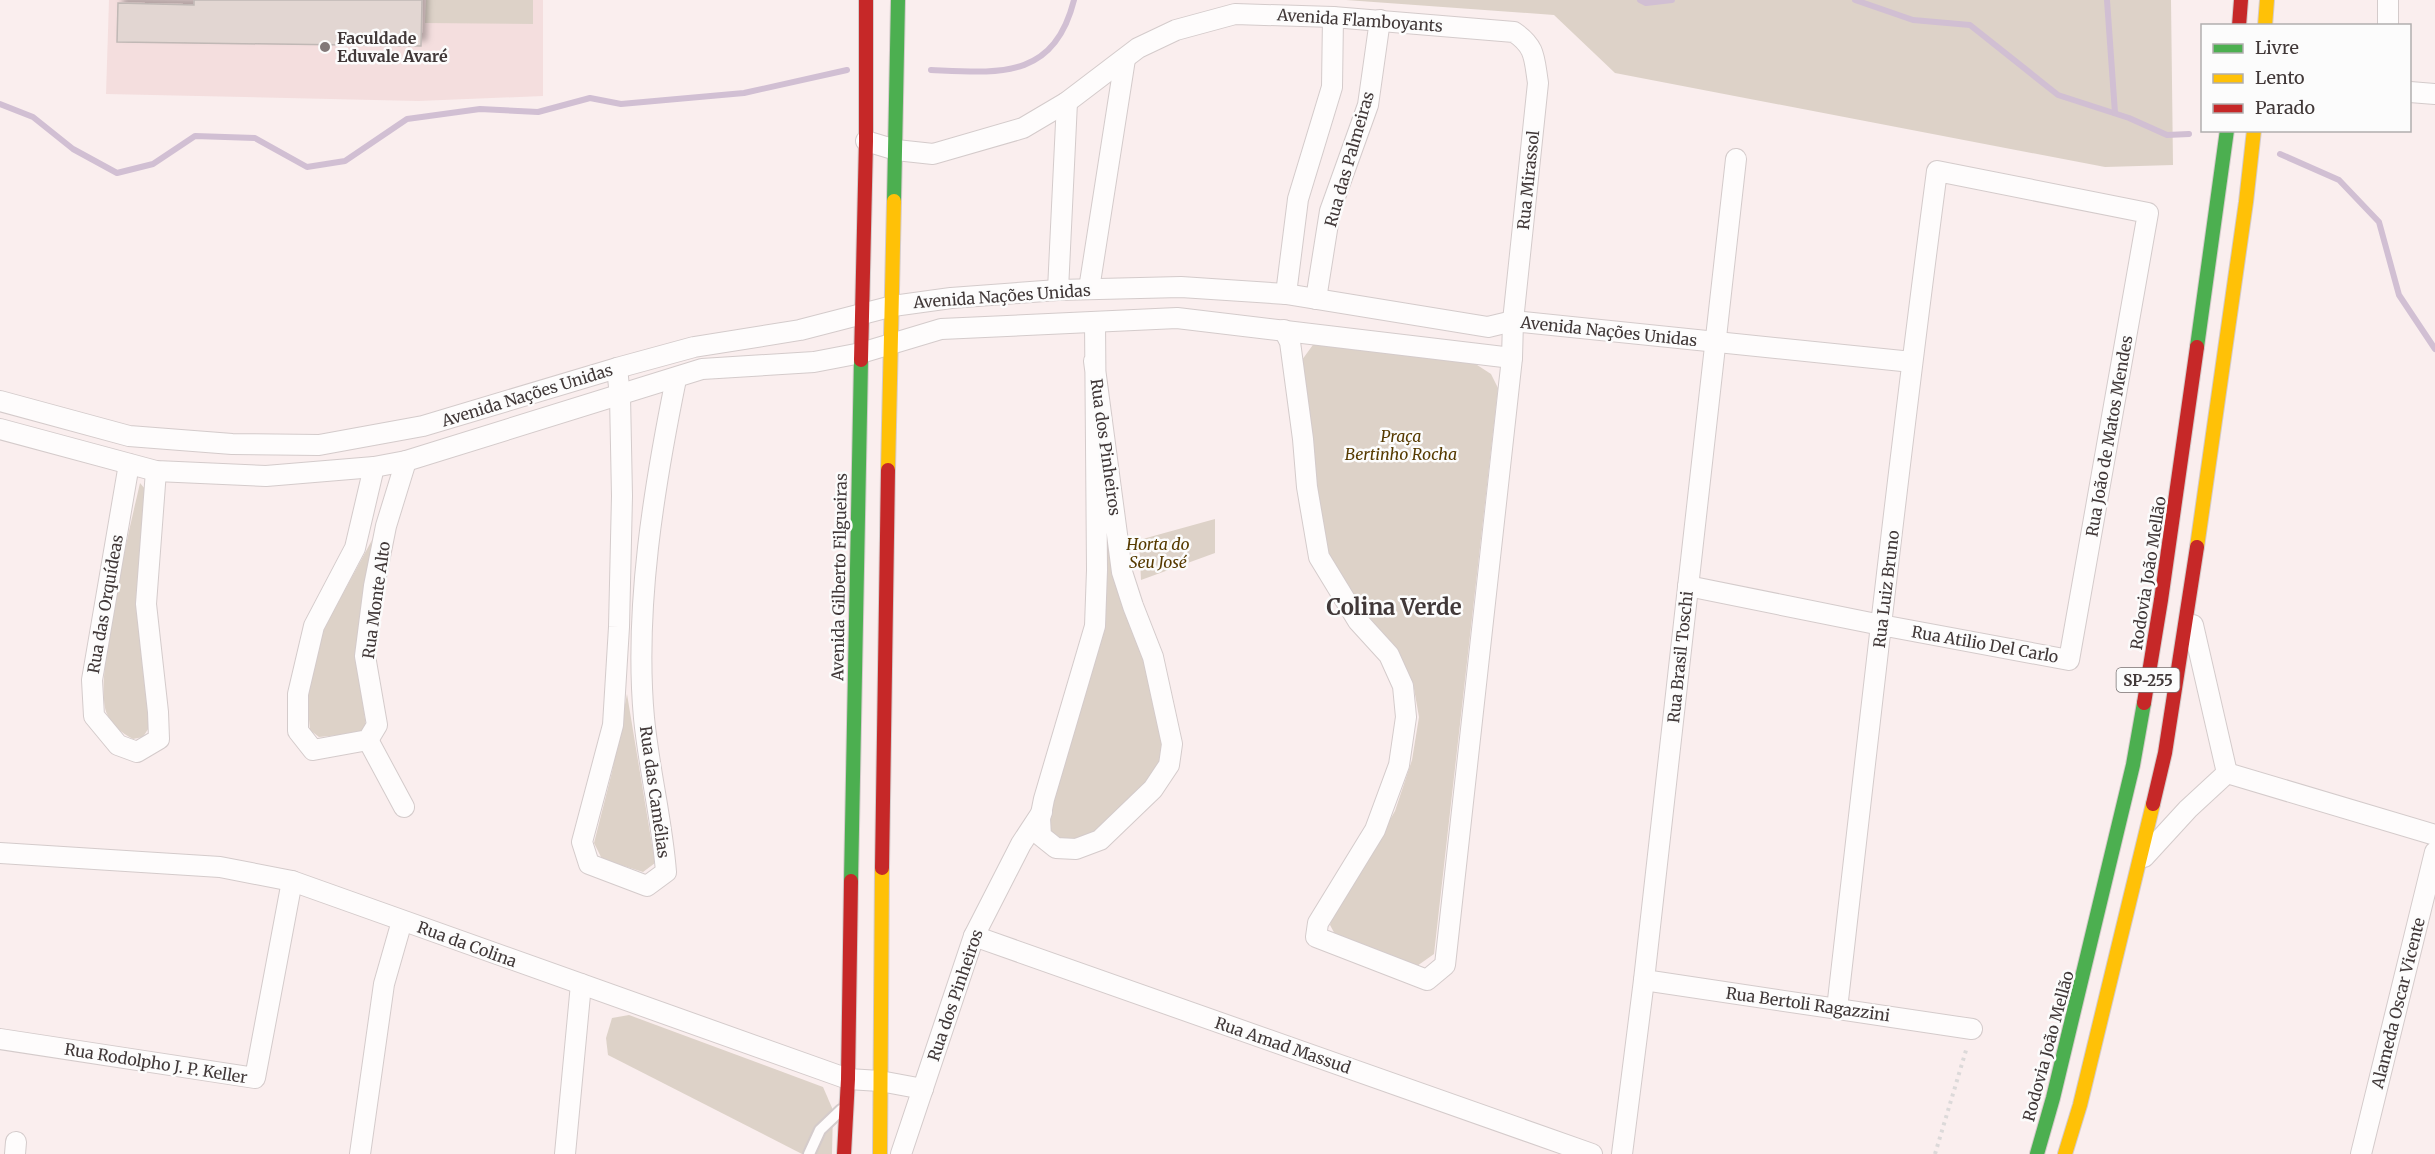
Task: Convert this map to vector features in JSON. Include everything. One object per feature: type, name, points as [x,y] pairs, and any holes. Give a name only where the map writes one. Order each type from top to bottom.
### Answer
[{"type":"main road","name":"Avenida Gilberto Filgueiras","points":[[844,1154],[848,1080],[854,665],[866,141],[866,0]]},
{"type":"main road","points":[[880,1154],[884,666],[898,0]]},
{"type":"main road","points":[[2239,24],[2241,0]]},
{"type":"main road","points":[[2265,24],[2267,0]]},
{"type":"main road","name":"Rodovia João Mellão","points":[[2037,1154],[2056,1086],[2133,765],[2162,600],[2227,132]]},
{"type":"main road","name":"SP-255","points":[[2065,1154],[2080,1105],[2165,753],[2189,604],[2246,202],[2254,132]]},
{"type":"main road","points":[[854,665],[884,666]]},
{"type":"street","points":[[2388,0],[2388,24]]},
{"type":"street","name":"Avenida Flamboyants","points":[[866,141],[896,150],[933,154],[1023,128],[1067,102],[1138,48],[1176,30],[1235,14],[1380,20],[1514,32],[1528,41]]},
{"type":"street","points":[[1286,294],[1298,199],[1332,87],[1333,17]]},
{"type":"street","name":"Rua das Palmeiras","points":[[1316,299],[1330,211],[1368,105],[1380,20]]},
{"type":"street","name":"Rua Mirassol","points":[[1513,321],[1538,83],[1534,56],[1528,41]]},
{"type":"street","points":[[1089,289],[1125,59]]},
{"type":"street","points":[[2411,92],[2435,94]]},
{"type":"street","points":[[1058,290],[1067,102]]},
{"type":"street","name":"Rua Brasil Toschi","points":[[1622,1154],[1644,980],[1736,159]]},
{"type":"street","name":"Rua João de Matos Mendes","points":[[1937,171],[2148,213],[2069,660]]},
{"type":"street","name":"Rua Luiz Bruno","points":[[1837,1009],[1912,362],[1937,171]]},
{"type":"street","name":"Avenida Nações Unidas","points":[[0,401],[129,436],[232,444],[319,445],[423,426],[694,347],[800,330],[893,306],[951,298],[1058,290],[1180,287],[1286,294],[1488,327],[1513,321],[1912,362]]},
{"type":"street","name":"Avenida Nações Unidas","points":[[0,429],[156,471],[266,476],[374,467],[406,461],[676,379],[702,369],[814,362],[861,353],[941,329],[1177,318],[1512,358]]},
{"type":"street","points":[[1284,330],[1290,342],[1303,439],[1306,487],[1319,556],[1358,621],[1389,655],[1403,686],[1406,717],[1399,765],[1375,830],[1318,923],[1316,937],[1427,980],[1445,965],[1512,358],[1513,321]]},
{"type":"street","name":"Rua dos Pinheiros","points":[[1094,361],[1122,572],[1154,657],[1172,744],[1169,765],[1154,789],[1100,840],[1076,849],[1056,848],[1041,836],[1042,812],[1095,626],[1097,570],[1094,361],[1095,322]]},
{"type":"street","name":"Rua das Camélias","points":[[617,368],[620,396],[622,520],[613,725],[582,843],[589,864],[647,886],[666,872],[644,719],[641,629],[662,449],[676,379]]},
{"type":"street","name":"Rua Monte Alto","points":[[374,467],[355,548],[314,626],[298,694],[298,731],[313,750],[368,740],[377,725],[365,656],[366,644],[386,526],[406,461]]},
{"type":"street","name":"Rua das Orquídeas","points":[[129,464],[92,680],[94,716],[118,745],[137,752],[159,739],[146,604],[156,471]]},
{"type":"street","name":"Rua Atilio Del Carlo","points":[[1688,586],[1881,626],[2069,660]]},
{"type":"street","points":[[2189,604],[2227,773]]},
{"type":"street","points":[[368,740],[404,807]]},
{"type":"street","points":[[2227,773],[2435,836]]},
{"type":"street","points":[[2140,861],[2188,809],[2227,773]]},
{"type":"street","name":"Rua dos Pinheiros","points":[[901,1154],[974,936],[1021,844],[1042,812]]},
{"type":"street","name":"Alameda Oscar Vicente","points":[[2361,1154],[2435,852]]},
{"type":"street","name":"Rua da Colina","points":[[0,853],[220,867],[292,881],[848,1080],[880,1081],[923,1089]]},
{"type":"street","name":"Rua Rodolpho J. P. Keller","points":[[0,1039],[255,1078],[292,881]]},
{"type":"street","points":[[360,1154],[384,984],[402,921]]},
{"type":"street","name":"Rua Amad Massud","points":[[974,936],[1592,1154]]},
{"type":"street","name":"Rua Bertoli Ragazzini","points":[[1644,980],[1972,1029]]},
{"type":"street","points":[[565,1154],[581,984]]},
{"type":"lane","points":[[809,1154],[820,1131],[846,1106]]},
{"type":"path","points":[[1935,1154],[1972,1029]]},
{"type":"shaded area","name":"Faculdade Eduvale Avaré","points":[[109,0],[543,0],[543,96],[418,101],[106,94]]},
{"type":"green space","points":[[426,0],[533,0],[533,24],[425,23]]},
{"type":"green space","points":[[1346,0],[2171,0],[2173,165],[2105,167],[1615,73],[1554,15]]},
{"type":"green space","name":"Praça Bertinho Rocha","points":[[1315,342],[1474,363],[1491,374],[1498,388],[1434,954],[1417,966],[1337,938],[1330,925],[1335,904],[1363,866],[1395,811],[1412,760],[1419,717],[1413,683],[1396,650],[1344,594],[1326,550],[1310,482],[1302,360]]},
{"type":"green space","points":[[1101,450],[1167,743],[1164,763],[1097,835],[1059,842],[1046,833],[1046,819],[1100,627]]},
{"type":"green space","points":[[140,483],[145,489],[138,601],[150,726],[143,737],[133,739],[121,732],[112,722],[107,714],[104,697],[108,637]]},
{"type":"green space","name":"Horta do Seu José","points":[[1215,519],[1215,553],[1141,580],[1139,540]]},
{"type":"green space","points":[[372,540],[357,655],[366,727],[361,733],[319,737],[310,730],[307,698],[321,634]]},
{"type":"green space","points":[[627,694],[655,863],[643,872],[602,859],[594,843],[612,772]]},
{"type":"green space","points":[[629,1015],[823,1087],[833,1110],[832,1154],[802,1154],[608,1055],[606,1038],[612,1018]]},
{"type":"building","points":[[194,0],[422,0],[421,46],[117,42],[118,3],[194,5]]},
{"type":"waterway","points":[[931,70],[979,72],[1001,70],[1020,66],[1038,58],[1053,45],[1065,26],[1074,0]]},
{"type":"waterway","points":[[1640,0],[1646,3],[1672,0]]},
{"type":"waterway","points":[[1855,0],[1913,20],[1970,25],[2058,95],[2129,118],[2167,135],[2189,134]]},
{"type":"waterway","points":[[2107,0],[2115,113]]},
{"type":"waterway","points":[[0,104],[33,117],[73,149],[117,173],[153,164],[195,136],[255,138],[307,167],[345,161],[407,119],[480,109],[538,112],[590,98],[621,104],[744,93],[847,70]]},
{"type":"waterway","points":[[2280,154],[2339,180],[2379,222],[2399,295],[2435,349]]},
{"type":"traffic: fast","points":[[894,201],[898,0]]},
{"type":"traffic: fast","points":[[2197,347],[2227,132]]},
{"type":"traffic: fast","points":[[851,881],[861,360]]},
{"type":"traffic: fast","points":[[2037,1154],[2053,1098],[2133,765],[2144,703]]},
{"type":"traffic: slow","points":[[2265,24],[2267,0]]},
{"type":"traffic: slow","points":[[2197,547],[2254,132]]},
{"type":"traffic: slow","points":[[888,470],[894,201]]},
{"type":"traffic: slow","points":[[2065,1154],[2080,1105],[2153,804]]},
{"type":"traffic: slow","points":[[880,1154],[882,868]]},
{"type":"traffic: jam","points":[[861,360],[866,141],[866,0]]},
{"type":"traffic: jam","points":[[2239,24],[2241,0]]},
{"type":"traffic: jam","points":[[2144,703],[2197,347]]},
{"type":"traffic: jam","points":[[882,868],[888,470]]},
{"type":"traffic: jam","points":[[2153,804],[2165,753],[2197,547]]},
{"type":"traffic: jam","points":[[844,1154],[848,1079],[851,881]]},
{"type":"place","name":"Faculdade Eduvale Avaré","points":[[325,47]]},
{"type":"district","name":"Colina Verde","points":[[1394,607]]}]
